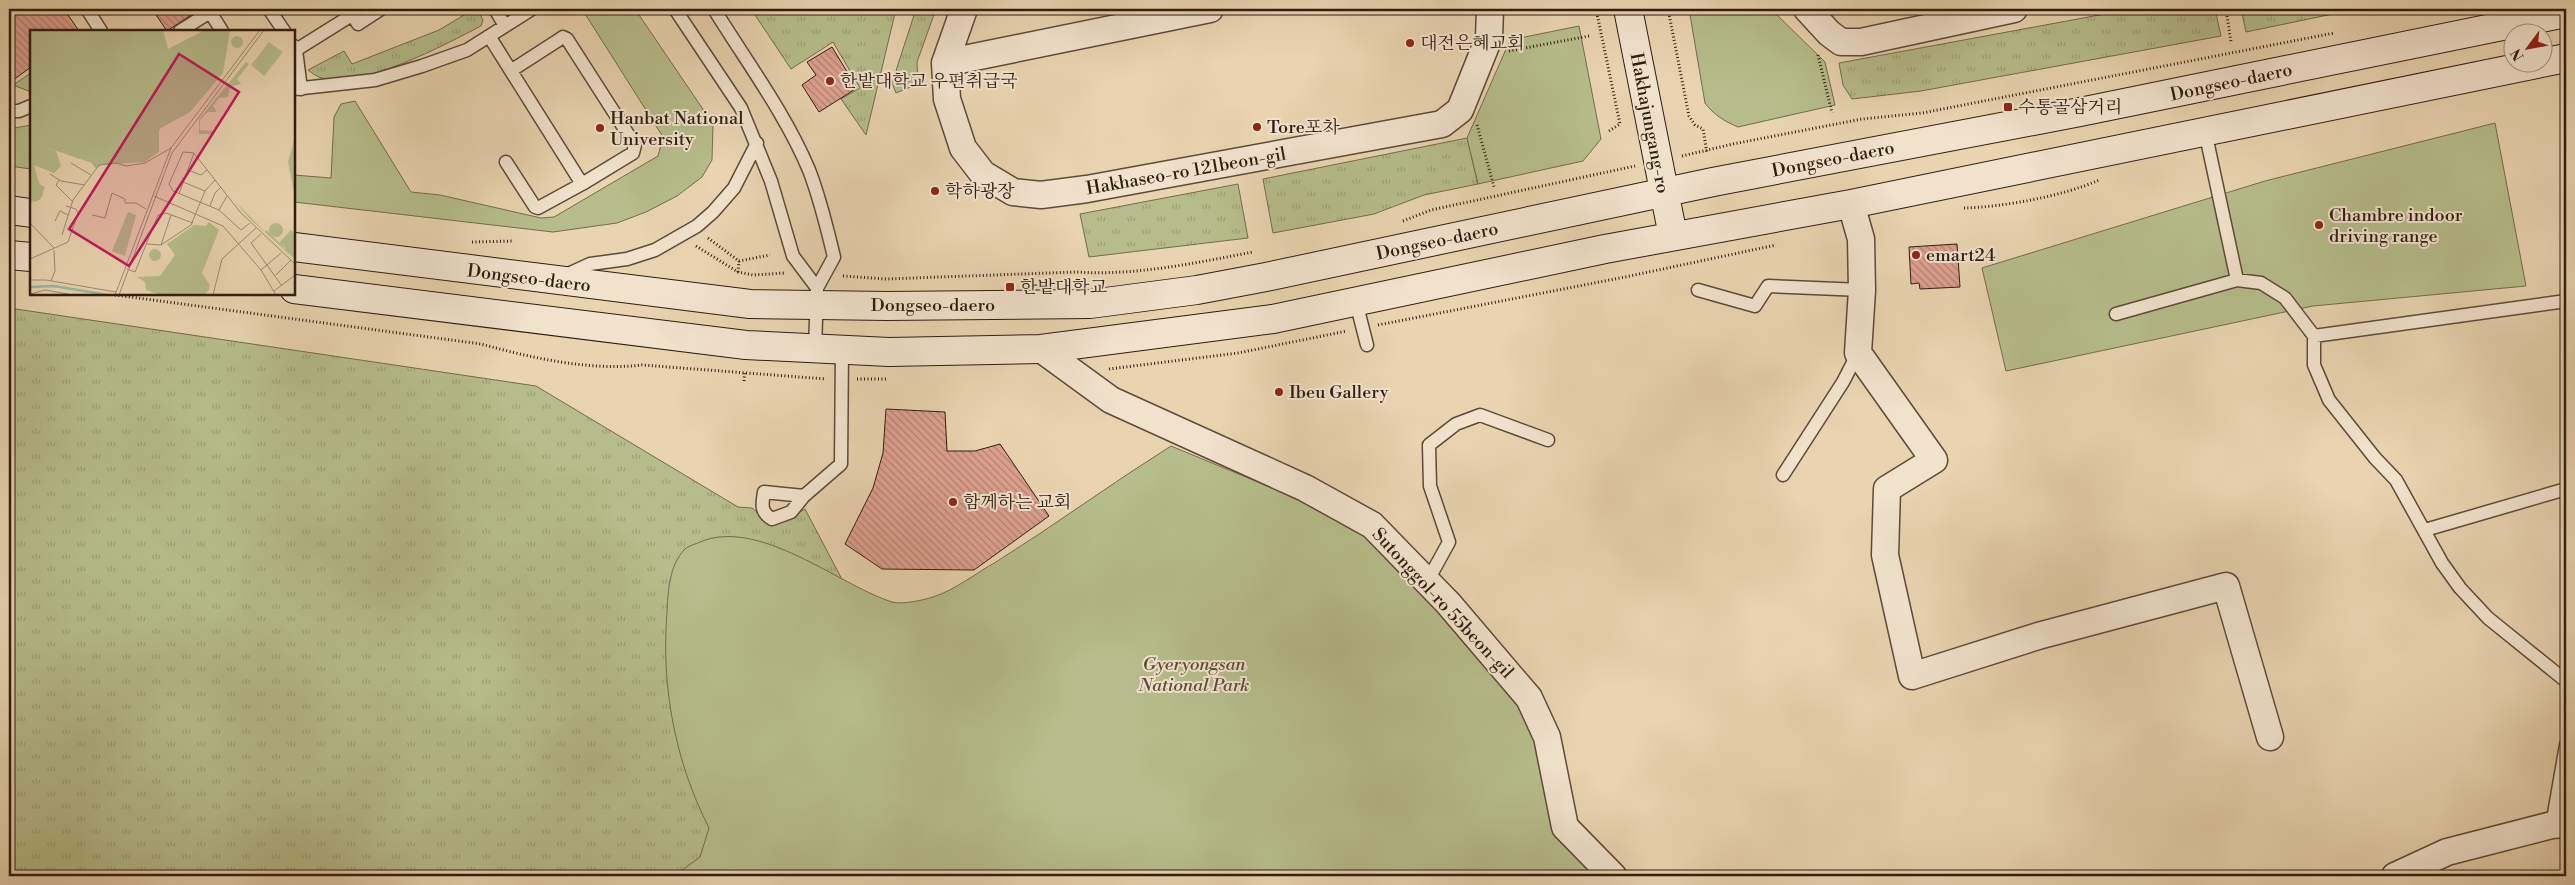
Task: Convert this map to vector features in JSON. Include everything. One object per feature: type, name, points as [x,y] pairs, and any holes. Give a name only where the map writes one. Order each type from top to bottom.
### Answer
[{"type":"street","name":"Hakhaseo-ro 121beon-gil","points":[[964,9],[945,63],[947,98],[963,148],[983,174],[1013,192],[1041,195],[1087,189],[1442,124],[1460,110],[1489,38],[1490,9]]},
{"type":"street","points":[[945,63],[1169,13],[1210,9]]},
{"type":"street","name":"Hakhajungang-ro","points":[[1628,9],[1673,236]]},
{"type":"street","points":[[1807,9],[1829,33],[1841,42],[1861,42],[2014,9]]},
{"type":"street","name":"Dongseo-daero","points":[[295,247],[734,303],[816,297],[1090,304],[1168,294],[1273,275],[1664,192],[2080,112],[2566,13]]},
{"type":"street","points":[[295,290],[730,343],[889,352],[1042,349],[1264,321],[1673,236],[1851,204],[2566,58]]},
{"type":"street","points":[[1851,204],[1861,239],[1862,290],[1858,353],[1934,460],[1887,489],[1885,555],[1912,676],[2038,636],[2226,586],[2270,737]]},
{"type":"street","points":[[9,210],[30,213]]},
{"type":"street","points":[[9,255],[30,258]]},
{"type":"street","name":"Sutonggol-ro 55beon-gil","points":[[1042,349],[1111,400],[1304,488],[1372,525],[1427,582],[1529,698],[1547,737],[1565,828],[1613,876]]},
{"type":"street","points":[[2395,876],[2447,852],[2559,824]]},
{"type":"lane","points":[[87,9],[100,30]]},
{"type":"lane","points":[[269,9],[283,30]]},
{"type":"lane","points":[[381,9],[358,24],[351,12],[295,49],[297,89],[375,80],[467,50],[532,9]]},
{"type":"lane","points":[[494,9],[505,26]]},
{"type":"lane","points":[[675,9],[741,108],[771,181],[793,256],[816,297]]},
{"type":"lane","points":[[714,9],[782,118],[808,169],[824,215],[834,257],[816,297],[815,349]]},
{"type":"lane","points":[[182,30],[213,10],[222,30]]},
{"type":"lane","points":[[489,36],[582,184]]},
{"type":"lane","points":[[506,162],[535,207],[538,208],[633,153],[635,145],[567,39],[563,37],[512,70]]},
{"type":"lane","points":[[9,111],[18,111],[30,106]]},
{"type":"lane","points":[[2205,131],[2237,280]]},
{"type":"lane","points":[[553,281],[590,264],[627,259],[655,250],[697,226],[714,212],[734,188],[757,143]]},
{"type":"lane","points":[[2116,314],[2237,280],[2261,283],[2286,298],[2314,336],[2314,365],[2329,400],[2375,458],[2396,480],[2442,563],[2471,600],[2518,644],[2566,680]]},
{"type":"lane","points":[[1698,290],[1755,306],[1768,286],[1862,290]]},
{"type":"lane","points":[[2314,336],[2566,301]]},
{"type":"lane","points":[[1356,302],[1367,345]]},
{"type":"lane","points":[[804,496],[841,464],[842,350]]},
{"type":"lane","points":[[1783,475],[1843,382],[1858,353]]},
{"type":"lane","points":[[1427,582],[1449,542],[1430,486],[1429,445],[1456,424],[1480,415],[1548,440]]},
{"type":"lane","points":[[2425,530],[2566,488]]},
{"type":"lane","points":[[2559,824],[2566,745]]},
{"type":"path","points":[[1596,9],[1620,124],[1609,130]]},
{"type":"path","points":[[1668,9],[1689,116],[1695,125],[1703,129],[1707,151],[1733,144],[1862,119],[1922,113],[2342,31]]},
{"type":"path","points":[[1680,13],[1698,9]]},
{"type":"path","points":[[2226,9],[2231,42]]},
{"type":"path","points":[[1505,52],[1589,36]]},
{"type":"path","points":[[1817,51],[1832,113]]},
{"type":"path","points":[[1477,122],[1494,187]]},
{"type":"path","points":[[1398,223],[1431,210],[1588,175]]},
{"type":"path","points":[[702,233],[739,261],[770,255]]},
{"type":"path","points":[[690,242],[738,272],[753,275],[774,272]]},
{"type":"path","points":[[1375,326],[1619,279],[1777,245]]},
{"type":"path","points":[[886,279],[1076,272],[1104,274],[1200,262],[1262,250]]},
{"type":"path","points":[[738,277],[739,261]]},
{"type":"path","points":[[115,295],[481,344],[520,355],[616,368],[642,366],[824,379]]},
{"type":"path","points":[[1108,369],[1238,353],[1349,331]]},
{"type":"green space","points":[[582,9],[635,9],[713,124],[712,160],[702,177],[677,196],[646,212],[617,223],[553,232],[295,202],[295,175],[331,178],[334,117],[341,104],[355,101],[411,192],[440,195],[541,218],[554,217],[658,156],[663,137]]},
{"type":"green space","points":[[751,9],[896,9],[866,135],[841,99],[860,88],[833,42],[791,69]]},
{"type":"green space","points":[[916,9],[936,9],[917,62],[918,84],[896,93],[892,83]]},
{"type":"green space","points":[[1689,9],[1771,9],[1825,62],[1835,105],[1738,127],[1720,117],[1705,103]]},
{"type":"green space","points":[[2132,9],[2215,9],[2221,36],[1921,91],[1852,99],[1843,85],[1839,63]]},
{"type":"green space","points":[[2241,9],[2357,9],[2246,32]]},
{"type":"green space","points":[[469,12],[479,13],[483,20],[481,26],[426,54],[380,72],[339,80],[320,77],[308,70],[344,51],[352,64],[439,30]]},
{"type":"green space","points":[[1579,26],[1601,139],[1583,161],[1478,184],[1467,138],[1510,40]]},
{"type":"green space","points":[[30,74],[30,92],[13,85]]},
{"type":"green space","name":"Chambre indoor driving range","points":[[2495,123],[2526,286],[2313,306],[2006,371],[1982,268],[2265,181]]},
{"type":"green space","points":[[30,125],[30,169],[9,166],[9,129]]},
{"type":"green space","points":[[1467,138],[1478,184],[1424,195],[1374,214],[1273,233],[1263,179]]},
{"type":"green space","points":[[1238,184],[1248,238],[1089,257],[1080,214]]},
{"type":"green space","points":[[9,308],[536,386],[738,507],[752,508],[770,523],[793,516],[805,509],[845,585],[1563,876],[9,876]]},
{"type":"green space","name":"Gyeryongsan National Park","points":[[1171,446],[1321,508],[1367,532],[1523,701],[1550,787],[1584,827],[1594,845],[1629,876],[674,876],[700,857],[709,828],[687,777],[679,750],[673,723],[666,668],[669,587],[676,563],[685,549],[700,542],[723,537],[747,538],[798,556],[871,594],[892,602],[918,601],[941,594],[965,581]]},
{"type":"building","points":[[9,9],[64,9],[78,30],[30,30],[30,68],[9,83]]},
{"type":"building","points":[[152,9],[200,9],[168,30],[166,30]]},
{"type":"building","name":"한밭대학교 우편취급국","points":[[832,47],[857,88],[819,112],[802,85],[816,75],[807,62]]},
{"type":"building","points":[[1957,244],[1960,287],[1920,289],[1919,283],[1911,284],[1909,247]]},
{"type":"building","name":"함께하는 교회","points":[[886,409],[945,412],[947,451],[975,451],[1000,444],[1049,516],[974,570],[882,569],[845,544],[873,488],[883,453]]},
{"type":"place","name":"대전은혜교회","points":[[1410,43]]},
{"type":"place","name":"한밭대학교 우편취급국","points":[[830,81]]},
{"type":"place","name":"수통골삼거리","points":[[2008,107]]},
{"type":"place","name":"Tore포차","points":[[1257,127]]},
{"type":"place","name":"Hanbat National University","points":[[600,128]]},
{"type":"place","name":"학하광장","points":[[935,191]]},
{"type":"place","name":"Chambre indoor driving range","points":[[2319,225]]},
{"type":"place","name":"emart24","points":[[1916,255]]},
{"type":"place","name":"한밭대학교","points":[[1010,287]]},
{"type":"place","name":"Ibeu Gallery","points":[[1279,392]]},
{"type":"place","name":"함께하는 교회","points":[[953,502]]}]
